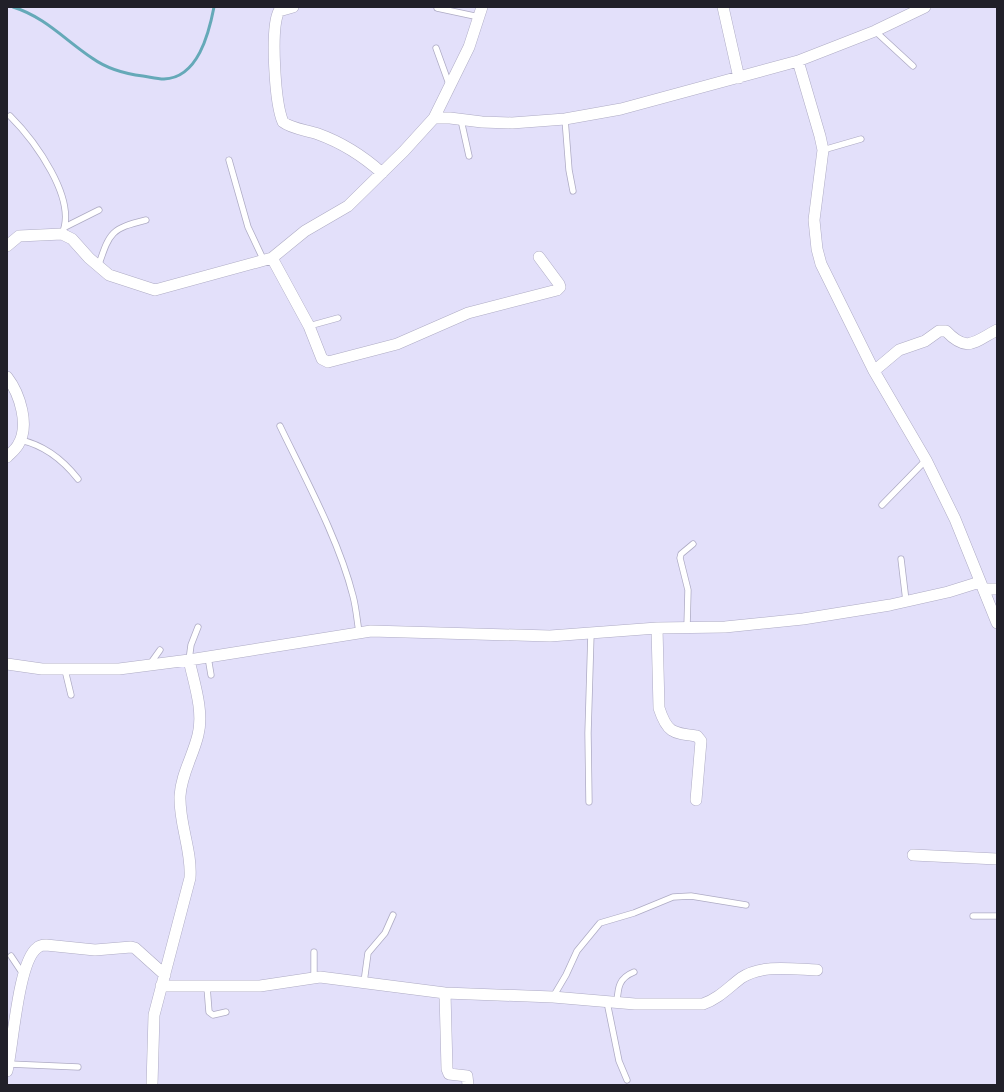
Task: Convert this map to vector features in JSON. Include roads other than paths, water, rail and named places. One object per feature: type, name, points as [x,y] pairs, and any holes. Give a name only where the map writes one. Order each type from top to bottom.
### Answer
[{"type":"street","points":[[289,7],[280,11],[277,16],[274,33],[276,76],[283,122],[326,137],[365,157],[382,173]]},
{"type":"street","points":[[723,7],[739,78]]},
{"type":"street","points":[[434,118],[512,123],[566,119],[621,109],[798,61],[875,31],[925,7]]},
{"type":"street","points":[[7,246],[19,236],[63,231],[98,267],[109,275],[143,288],[155,290],[268,259],[305,231],[343,209],[382,173],[434,118],[469,47],[480,12]]},
{"type":"street","points":[[798,61],[823,150],[814,220],[817,249],[821,264],[874,371],[926,460],[955,519],[997,622]]},
{"type":"street","points":[[268,259],[309,326],[322,359],[328,362],[397,344],[468,312],[557,290],[560,286],[559,284],[539,257]]},
{"type":"street","points":[[874,371],[899,350],[925,341],[939,331],[946,331],[963,345],[973,343],[997,330]]},
{"type":"street","points":[[7,377],[13,384],[24,426],[18,446],[7,457]]},
{"type":"street","points":[[7,664],[42,669],[120,669],[190,660],[359,632],[396,631],[550,636],[656,628],[725,627],[803,619],[982,586],[997,589]]},
{"type":"street","points":[[656,628],[659,708],[661,716],[667,728],[671,731],[697,736],[701,741],[696,800]]},
{"type":"street","points":[[152,1085],[154,1015],[190,869],[180,798],[183,778],[199,726],[198,708],[190,660]]},
{"type":"street","points":[[913,854],[997,859]]},
{"type":"street","points":[[8,1068],[24,974],[34,951],[38,946],[46,945],[95,950],[131,947],[135,948],[165,975]]},
{"type":"street","points":[[161,986],[260,986],[325,977],[445,993],[553,997],[635,1004],[702,1004],[711,1002],[742,978],[761,970],[817,970]]},
{"type":"street","points":[[445,993],[447,1069],[449,1074],[467,1076],[468,1085]]},
{"type":"lane","points":[[437,8],[480,12]]},
{"type":"lane","points":[[875,31],[913,66]]},
{"type":"lane","points":[[436,48],[450,88]]},
{"type":"lane","points":[[10,116],[27,133],[52,175],[61,194],[65,215],[63,231]]},
{"type":"lane","points":[[566,119],[569,170],[573,191]]},
{"type":"lane","points":[[461,120],[469,156]]},
{"type":"lane","points":[[823,150],[861,139]]},
{"type":"lane","points":[[230,160],[248,227],[268,259]]},
{"type":"lane","points":[[63,231],[99,210]]},
{"type":"lane","points":[[98,267],[106,243],[112,234],[122,226],[146,220]]},
{"type":"lane","points":[[309,326],[338,318]]},
{"type":"lane","points":[[280,426],[337,550],[353,596],[359,632]]},
{"type":"lane","points":[[20,440],[32,443],[54,455],[70,469],[78,479]]},
{"type":"lane","points":[[882,506],[926,460]]},
{"type":"lane","points":[[687,628],[688,590],[680,558],[681,554],[693,544]]},
{"type":"lane","points":[[901,559],[906,601]]},
{"type":"lane","points":[[190,660],[191,646],[198,627]]},
{"type":"lane","points":[[589,802],[588,733],[591,633]]},
{"type":"lane","points":[[148,666],[160,650]]},
{"type":"lane","points":[[208,657],[211,675]]},
{"type":"lane","points":[[65,670],[71,695]]},
{"type":"lane","points":[[553,997],[566,975],[577,951],[600,923],[673,897],[690,896],[746,905]]},
{"type":"lane","points":[[364,982],[368,953],[371,946],[385,933],[393,915]]},
{"type":"lane","points":[[973,916],[997,916]]},
{"type":"lane","points":[[314,952],[314,978]]},
{"type":"lane","points":[[11,956],[24,974]]},
{"type":"lane","points":[[628,1080],[619,1061],[612,1002],[621,979],[634,972]]},
{"type":"lane","points":[[207,987],[209,1012],[213,1015],[226,1012]]},
{"type":"lane","points":[[8,1068],[78,1067]]},
{"type":"waterway","points":[[13,7],[24,11],[45,23],[103,65],[130,74],[164,79],[176,77],[193,63],[205,41],[214,7]]}]
